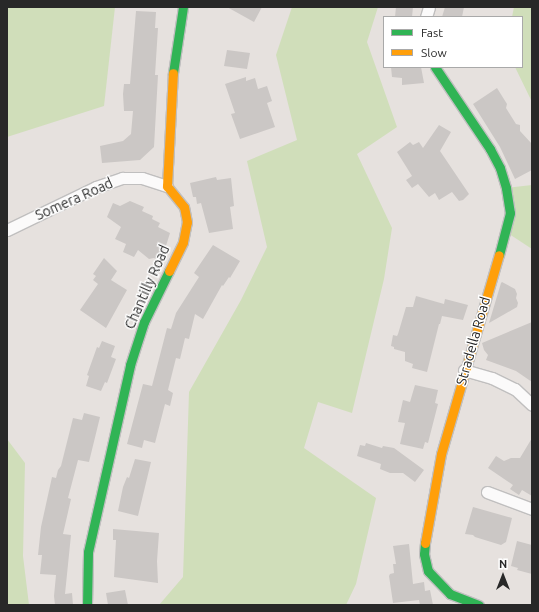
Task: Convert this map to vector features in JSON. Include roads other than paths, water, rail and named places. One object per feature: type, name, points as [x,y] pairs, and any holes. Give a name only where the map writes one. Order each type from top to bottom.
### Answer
[{"type":"street","points":[[167,186],[173,67],[183,7]]},
{"type":"street","name":"Stradella Road","points":[[436,68],[490,148],[500,168],[506,188],[510,213],[506,232],[464,370],[441,454],[425,539],[424,554],[428,571],[450,594],[479,605]]},
{"type":"street","name":"Somera Road","points":[[7,230],[96,187],[122,178],[142,178],[167,186]]},
{"type":"street","name":"Chantilly Road","points":[[87,605],[88,552],[130,365],[144,322],[183,242],[187,222],[184,207],[167,186]]},
{"type":"street","points":[[464,370],[492,378],[515,389],[532,405]]},
{"type":"street","points":[[487,492],[532,509]]}]
